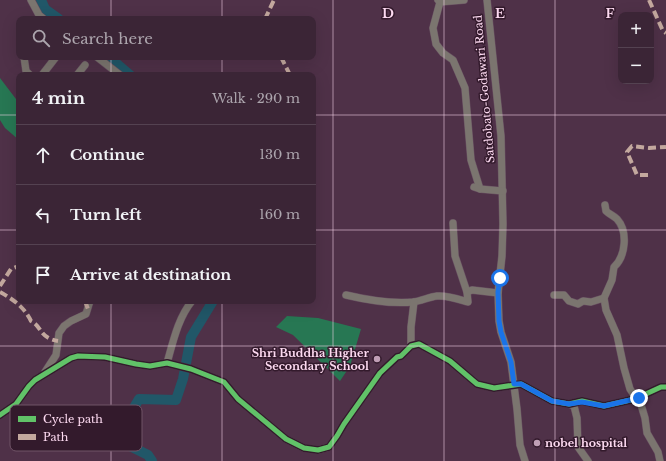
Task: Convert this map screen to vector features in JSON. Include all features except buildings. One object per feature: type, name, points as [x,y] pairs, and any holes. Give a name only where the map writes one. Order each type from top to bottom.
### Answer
[{"type":"street","points":[[31,0],[40,16]]},
{"type":"street","points":[[464,0],[439,1],[433,28],[436,44],[443,53],[452,60],[465,88],[471,160],[477,188],[503,190]]},
{"type":"street","name":"Satdobato-Godawari Road","points":[[487,0],[501,136],[503,190],[502,256],[498,292],[498,316],[501,332],[511,362],[520,445],[525,461]]},
{"type":"street","points":[[24,60],[26,72]]},
{"type":"street","points":[[44,72],[54,60]]},
{"type":"street","points":[[101,60],[116,72]]},
{"type":"street","points":[[79,72],[85,65]]},
{"type":"street","points":[[606,205],[606,211],[617,219],[622,227],[624,238],[620,262],[614,267],[612,280],[604,298],[606,310],[617,335],[630,389],[637,399],[639,398],[645,418],[647,433],[658,452],[660,461]]},
{"type":"street","points":[[346,295],[364,299],[414,302],[439,296],[468,302],[467,292],[455,256],[454,224]]},
{"type":"street","points":[[467,292],[472,290],[498,292]]},
{"type":"street","points":[[554,295],[564,295],[569,301],[578,304],[583,301],[590,302],[604,298]]},
{"type":"street","points":[[411,346],[411,327],[414,302]]},
{"type":"street","points":[[43,376],[56,355],[59,333],[64,326],[71,321],[81,318],[86,314],[89,304]]},
{"type":"street","points":[[167,363],[178,324],[189,304]]},
{"type":"street","points":[[606,310],[609,310],[614,314]]},
{"type":"street","points":[[15,405],[29,386],[71,358],[78,356],[105,356],[125,362],[150,366],[167,363],[191,369],[224,382],[238,399],[286,439],[304,448],[318,450],[329,447],[338,436],[344,424],[380,373],[411,346],[419,344],[450,361],[477,384],[494,388],[521,384],[552,401],[574,406],[577,418],[578,447],[588,461]]},
{"type":"street","points":[[569,404],[582,402],[604,406],[637,399],[666,386]]},
{"type":"street","points":[[0,415],[10,408]]},
{"type":"green space","points":[[0,78],[16,99],[16,137],[5,128],[0,120]]},
{"type":"green space","points":[[287,316],[318,318],[361,329],[350,366],[340,381],[293,335],[276,327]]},
{"type":"waterway","points":[[41,0],[45,9],[55,16]]},
{"type":"waterway","points":[[112,60],[126,72]]},
{"type":"waterway","points":[[135,405],[139,399],[176,400],[183,379],[191,337],[211,304]]},
{"type":"waterway","points":[[140,451],[148,455],[152,461]]},
{"type":"marked path","points":[[266,16],[274,0]]},
{"type":"marked path","points":[[649,0],[663,31],[666,33]]},
{"type":"marked path","points":[[282,60],[288,72]]},
{"type":"marked path","points":[[648,175],[637,175],[627,152],[632,146],[649,148],[666,147]]},
{"type":"marked path","points":[[0,286],[11,269],[16,267]]},
{"type":"marked path","points":[[0,292],[16,303]]},
{"type":"marked path","points":[[17,304],[44,335],[58,341]]},
{"type":"marked path","points":[[86,304],[88,309]]},
{"type":"cycle path","points":[[15,405],[35,380],[71,358],[78,356],[105,357],[150,366],[167,363],[191,369],[224,382],[238,399],[286,439],[304,448],[318,450],[329,447],[380,373],[411,346],[419,344],[450,361],[477,384],[494,388],[521,384],[552,401],[569,404],[582,401],[604,406],[635,399],[661,387],[666,387]]},
{"type":"cycle path","points":[[0,415],[10,408]]},
{"type":"place","name":"Shri Buddha Higher Secondary School","points":[[377,359]]},
{"type":"place","name":"nobel hospital","points":[[537,443]]},
{"type":"route","points":[[500,278],[498,292],[499,321],[504,343],[511,362],[514,384],[521,384],[552,401],[569,404],[582,402],[604,406],[639,398]]}]
